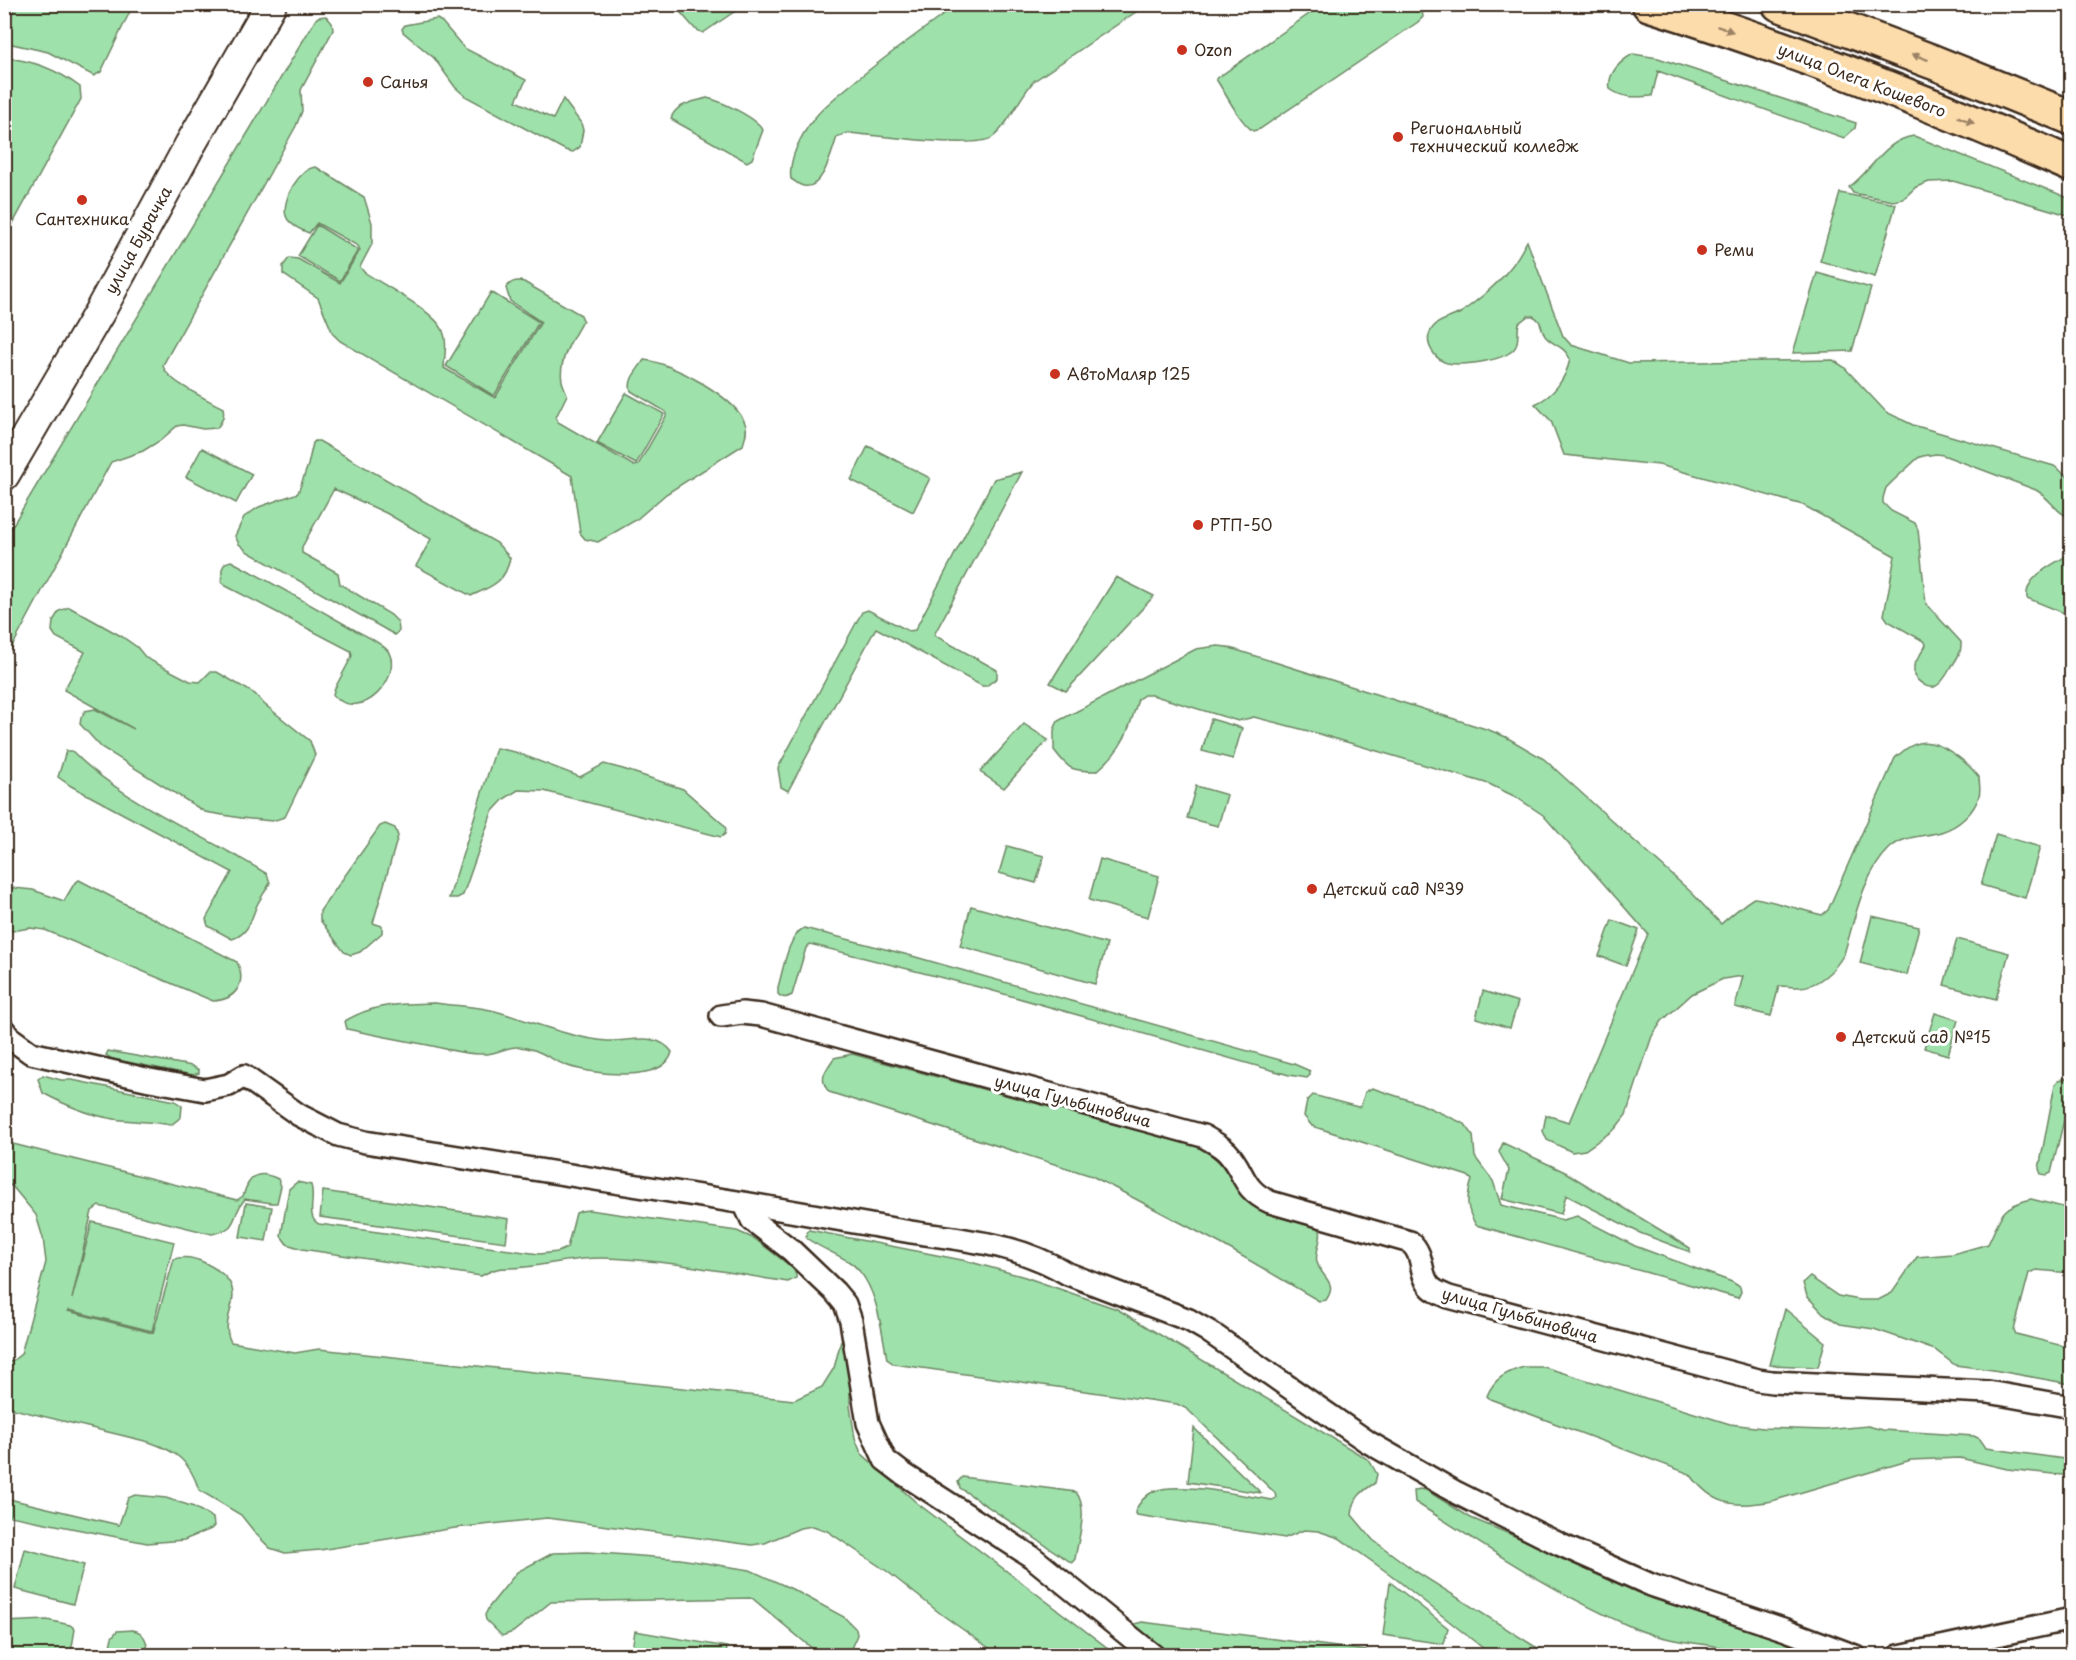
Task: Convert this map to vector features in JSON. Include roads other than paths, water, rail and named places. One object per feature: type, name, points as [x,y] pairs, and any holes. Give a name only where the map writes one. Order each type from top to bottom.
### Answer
[{"type":"highway","name":"улица Олега Кошевого","points":[[1649,4],[1807,57],[1926,103],[2072,165]]},
{"type":"highway","points":[[1779,4],[2072,118]]},
{"type":"main road","name":"улица Бурачка","points":[[4,475],[272,4]]},
{"type":"street","name":"улица Гульбиновича","points":[[721,1016],[742,1013],[761,1015],[1203,1136],[1229,1153],[1249,1188],[1258,1197],[1410,1242],[1419,1252],[1428,1284],[1449,1298],[1758,1380],[1988,1392],[2072,1407]]},
{"type":"street","points":[[4,1030],[31,1053],[150,1080],[205,1090],[229,1085],[244,1076],[299,1115],[338,1135],[365,1142],[980,1241],[1023,1252],[1051,1263],[1068,1274],[1189,1320],[1208,1330],[1368,1442],[1457,1492],[1561,1545],[1660,1588],[1786,1630],[1855,1656]]},
{"type":"street","points":[[744,1203],[752,1220],[791,1250],[835,1292],[849,1311],[868,1423],[885,1460],[1032,1557],[1154,1656]]},
{"type":"street","points":[[1899,1656],[1976,1647],[2072,1619]]},
{"type":"place","name":"Ozon","points":[[1182,50]]},
{"type":"place","name":"Санья","points":[[368,82]]},
{"type":"place","name":"Региональный технический колледж","points":[[1398,137]]},
{"type":"place","name":"Сантехника","points":[[82,200]]},
{"type":"place","name":"Реми","points":[[1702,250]]},
{"type":"place","name":"АвтоМаляр 125","points":[[1055,374]]},
{"type":"place","name":"РТП-50","points":[[1198,525]]},
{"type":"place","name":"Детский сад №39","points":[[1312,889]]},
{"type":"place","name":"Детский сад №15","points":[[1841,1037]]}]
